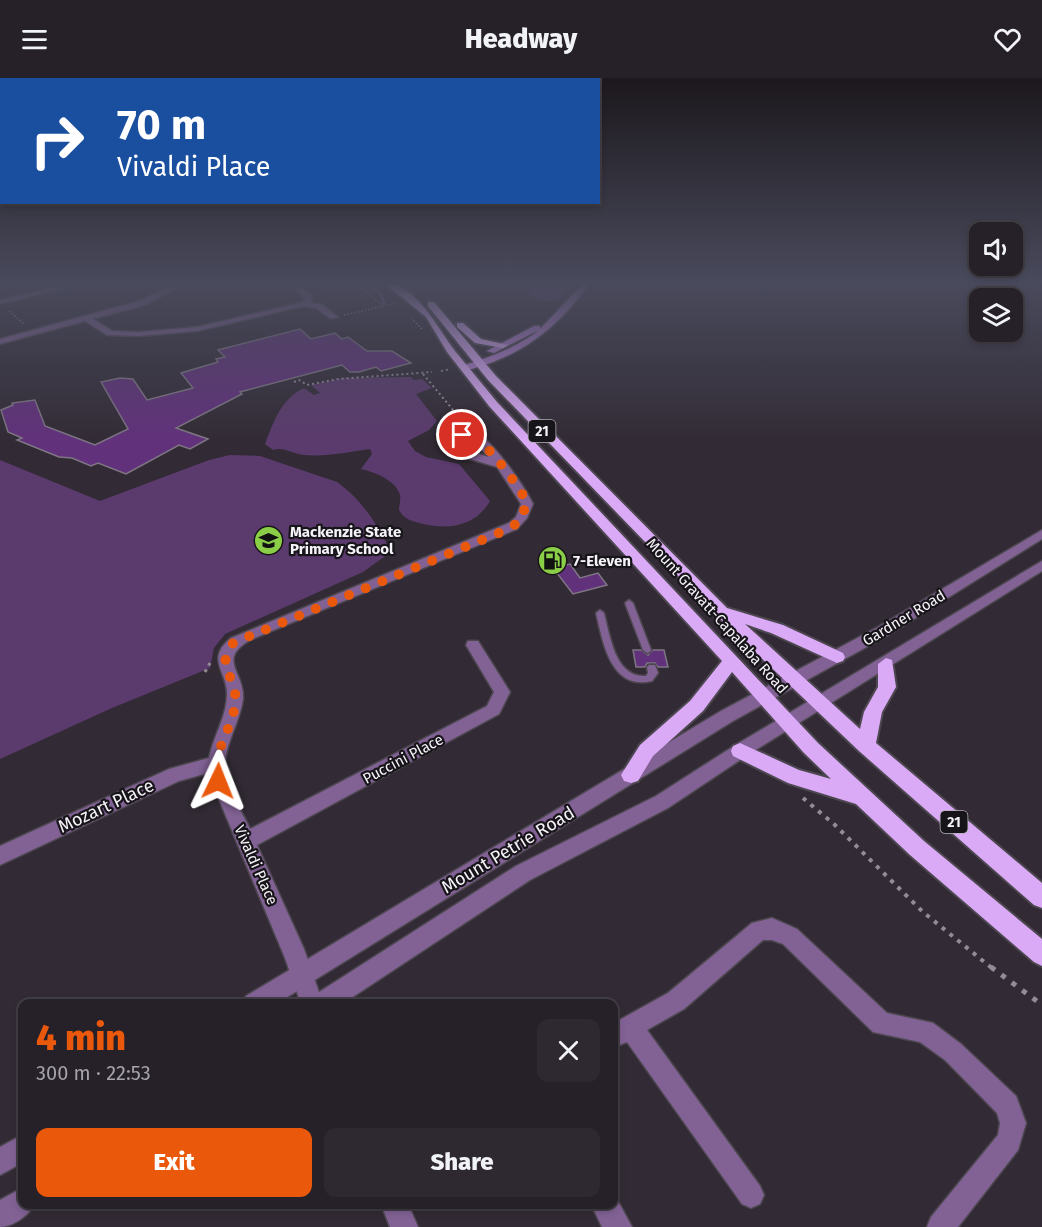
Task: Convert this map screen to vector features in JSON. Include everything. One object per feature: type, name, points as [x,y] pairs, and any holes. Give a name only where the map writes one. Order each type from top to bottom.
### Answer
[{"type":"highway","name":"Mount Gravatt-Capalaba Road","points":[[445,337],[467,364],[531,419],[720,610],[794,681],[1042,897]]},
{"type":"highway","name":"Mount Gravatt-Capalaba Road","points":[[452,337],[493,404],[619,537],[762,698],[860,796],[1042,954]]},
{"type":"highway","points":[[473,337],[478,341],[503,345]]},
{"type":"highway","points":[[720,610],[777,629],[837,657]]},
{"type":"highway","points":[[631,775],[639,756],[664,737],[709,693],[730,662]]},
{"type":"highway","points":[[866,746],[873,712],[887,687],[886,664]]},
{"type":"highway","points":[[740,751],[795,777],[860,796]]},
{"type":"main road","points":[[467,364],[520,337]]},
{"type":"main road","points":[[467,364],[525,346],[538,337]]},
{"type":"street","points":[[0,342],[18,337]]},
{"type":"street","points":[[114,337],[121,341],[130,337]]},
{"type":"street","points":[[215,764],[233,708],[235,692],[225,661],[233,643],[513,526],[521,518],[527,504],[499,464]]},
{"type":"street","name":"Gardner Road","points":[[762,698],[837,657],[1042,534]]},
{"type":"street","name":"Gardner Road","points":[[786,723],[886,664],[1042,565]]},
{"type":"street","name":"Puccini Place","points":[[246,841],[493,710],[501,696],[500,687],[473,645]]},
{"type":"street","name":"Mount Petrie Road","points":[[262,999],[762,698]]},
{"type":"street","name":"Mount Petrie Road","points":[[329,999],[523,873],[644,813],[786,723]]},
{"type":"street","name":"Vivaldi Place","points":[[215,764],[218,781],[302,973],[310,999]]},
{"type":"street","name":"Mozart Place","points":[[0,856],[161,780],[215,764]]},
{"type":"street","points":[[751,1195],[622,1031],[676,1001],[759,930],[772,929],[790,936],[880,1024],[925,1031],[953,1052],[1007,1105],[1014,1122],[1009,1141],[941,1227]]},
{"type":"street","points":[[0,1162],[18,1151]]},
{"type":"street","points":[[0,1216],[18,1204]]},
{"type":"street","points":[[396,1209],[404,1227]]},
{"type":"street","points":[[607,1209],[618,1227]]},
{"type":"lane","points":[[629,603],[647,650]]},
{"type":"lane","points":[[600,613],[616,664],[629,677],[641,681],[649,679],[653,673],[652,668]]},
{"type":"path","points":[[441,371],[467,364]]},
{"type":"path","points":[[294,382],[299,380],[307,385],[344,377],[432,372]]},
{"type":"path","points":[[423,374],[463,421],[465,427],[463,429]]},
{"type":"path","points":[[205,672],[214,657]]},
{"type":"path","points":[[798,794],[836,825],[922,912],[1042,1005]]},
{"type":"shaded area","points":[[411,377],[414,380],[422,379],[432,388],[416,394],[437,421],[429,430],[408,441],[415,451],[426,457],[459,464],[490,501],[470,521],[452,526],[433,526],[406,518],[399,510],[400,495],[394,485],[378,475],[361,469],[372,454],[370,449],[313,455],[280,449],[273,450],[265,444],[284,404],[304,388],[314,395],[320,393],[311,385],[343,378]]},
{"type":"shaded area","points":[[230,455],[260,456],[337,482],[368,514],[381,532],[391,552],[363,572],[225,634],[214,648],[210,668],[112,708],[0,759],[0,460],[100,501],[209,460]]},
{"type":"building","points":[[270,337],[308,337],[311,339],[321,337],[339,337],[342,339],[348,337],[367,351],[392,351],[411,363],[381,371],[376,367],[359,372],[350,372],[342,365],[240,392],[242,394],[176,428],[208,439],[190,449],[179,445],[126,474],[98,463],[91,466],[72,458],[59,457],[17,440],[22,438],[8,432],[1,410],[13,405],[12,403],[35,400],[45,426],[95,445],[128,429],[101,382],[120,378],[133,379],[147,400],[193,388],[181,373],[218,362],[216,359],[225,357],[218,350]]},
{"type":"building","points":[[570,564],[580,578],[598,573],[607,585],[573,594],[553,568]]},
{"type":"building","points":[[633,650],[641,650],[648,655],[653,650],[664,650],[668,667],[658,667],[655,663],[647,663],[645,667],[636,667]]},
{"type":"place","name":"Mackenzie State Primary School","points":[[269,541]]},
{"type":"place","name":"7-Eleven","points":[[552,561]]},
{"type":"route","points":[[218,781],[215,764],[229,726],[235,692],[225,661],[233,643],[245,636],[499,533],[518,523],[526,509],[526,500],[480,441],[470,435],[462,435]]}]
